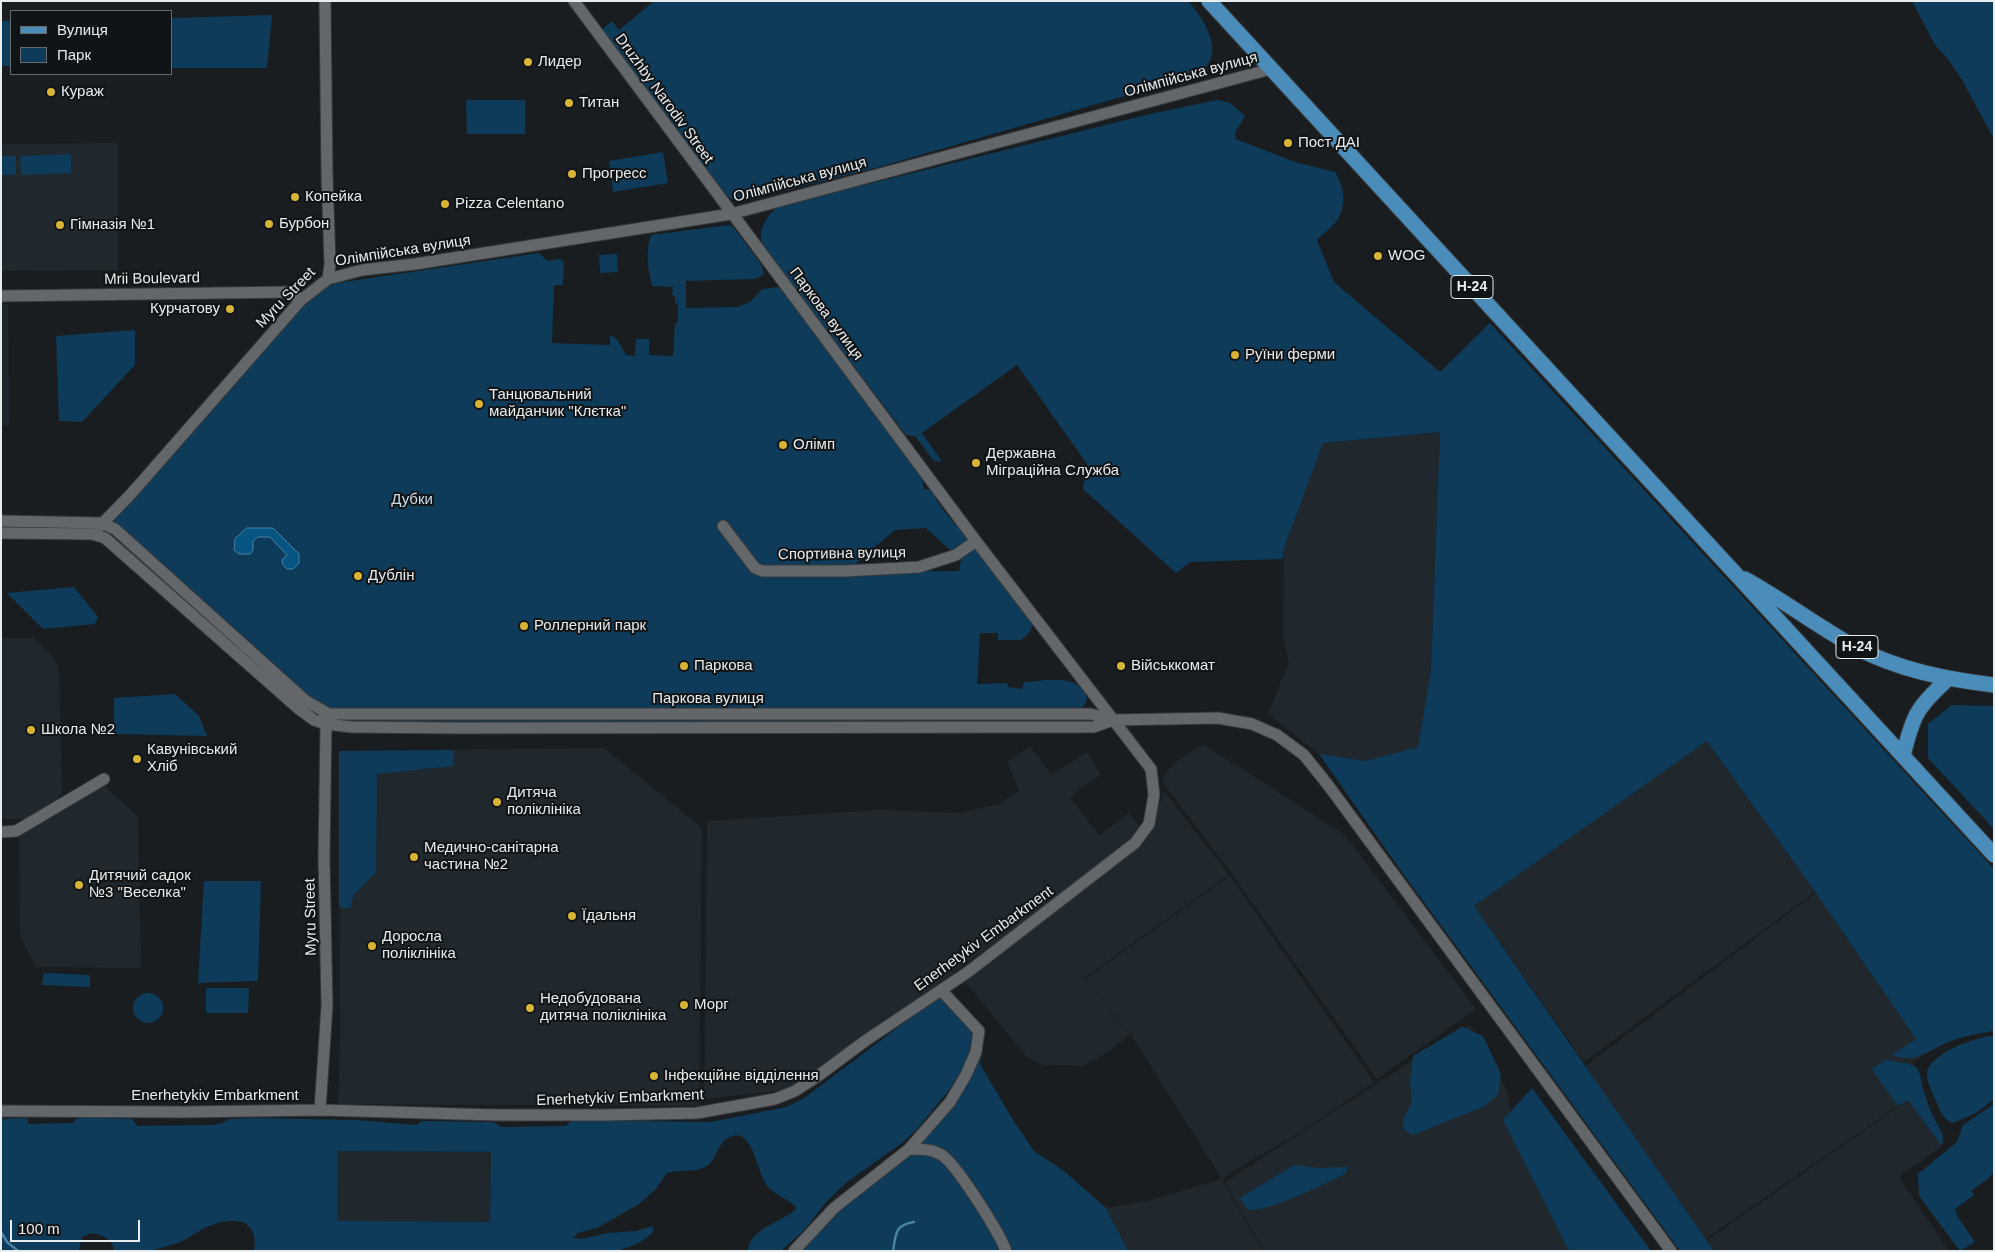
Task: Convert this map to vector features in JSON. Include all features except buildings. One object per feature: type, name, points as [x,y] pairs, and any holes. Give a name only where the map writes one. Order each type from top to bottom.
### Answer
[{"type":"main road","name":"Н-24","points":[[1209,1],[1735,574],[1857,648],[1907,668],[1948,679],[1994,685]]},
{"type":"main road","points":[[1735,574],[1994,855]]},
{"type":"main road","points":[[1903,756],[1911,727],[1920,707],[1948,679]]},
{"type":"street","name":"Myru Street","points":[[92,534],[131,494],[301,300],[328,278],[330,264],[327,175],[326,1]]},
{"type":"street","name":"Druzhby Narodiv Street","points":[[574,1],[731,214]]},
{"type":"street","name":"Олімпійська вулиця","points":[[328,278],[362,270],[415,264],[731,214],[1271,69]]},
{"type":"street","name":"Паркова вулиця","points":[[731,214],[1113,720]]},
{"type":"street","name":"Mrii Boulevard","points":[[1,296],[290,292],[301,300]]},
{"type":"street","points":[[1,521],[102,523]]},
{"type":"street","name":"Паркова вулиця","points":[[102,523],[120,533],[306,701],[329,714],[1091,714],[1113,720]]},
{"type":"street","name":"Спортивна вулиця","points":[[723,526],[756,568],[762,571],[845,571],[918,567],[956,555],[976,541]]},
{"type":"street","points":[[1,533],[92,534],[105,538],[299,710],[314,720],[326,724]]},
{"type":"street","name":"Myru Street","points":[[320,1110],[327,1006],[324,858],[326,724],[322,711]]},
{"type":"street","points":[[1113,720],[1218,718],[1252,724],[1277,735],[1304,754],[1671,1251]]},
{"type":"street","name":"Паркова вулиця","points":[[326,724],[458,728],[1094,727],[1113,720]]},
{"type":"street","name":"Enerhetykiv Embarkment","points":[[1,1111],[184,1112],[320,1110],[498,1116],[697,1113],[775,1099],[794,1091],[818,1076],[941,990],[1007,942],[1135,843],[1149,824],[1154,795],[1151,769],[1113,720]]},
{"type":"street","points":[[1,832],[16,831],[104,779]]},
{"type":"street","points":[[794,1251],[834,1208],[909,1149],[950,1102],[966,1076],[978,1047],[979,1031],[941,990]]},
{"type":"street","points":[[909,1149],[930,1150],[942,1154],[954,1166],[1001,1237],[1006,1251]]},
{"type":"shaded area","name":"Гімназія №1","points":[[118,143],[118,270],[1,271],[1,144]]},
{"type":"shaded area","points":[[1,304],[8,304],[9,425],[1,425]]},
{"type":"shaded area","points":[[1440,432],[1431,669],[1418,747],[1366,761],[1319,754],[1268,714],[1289,662],[1283,637],[1284,548],[1323,443]]},
{"type":"shaded area","points":[[247,528],[273,528],[299,554],[299,563],[293,569],[287,569],[283,565],[282,560],[287,555],[270,537],[258,537],[253,541],[253,550],[250,554],[239,554],[234,550],[235,539]]},
{"type":"shaded area","name":"Школа №2","points":[[1,638],[34,638],[53,657],[59,669],[62,791],[56,806],[29,819],[1,819]]},
{"type":"shaded area","points":[[1707,741],[1815,892],[1584,1062],[1474,906]]},
{"type":"shaded area","points":[[1203,744],[1345,835],[1476,1009],[1377,1079],[1232,874],[1161,780],[1173,764]]},
{"type":"shaded area","points":[[1030,746],[1052,775],[1087,752],[1101,774],[1070,797],[1099,835],[1129,813],[1141,829],[1122,848],[1030,917],[794,1089],[704,1099],[707,821],[880,810],[962,813],[999,804],[1019,790],[1007,762]]},
{"type":"shaded area","points":[[604,748],[702,828],[699,1106],[338,1104],[340,1038],[339,751]]},
{"type":"shaded area","name":"Дитячий садок №3 \"Веселка\"","points":[[104,785],[138,817],[141,968],[36,967],[20,937],[19,833]]},
{"type":"shaded area","points":[[1164,791],[1229,875],[1084,978],[1130,1034],[1107,1053],[1083,1066],[1043,1065],[1026,1056],[964,980],[1064,906],[1143,843],[1153,824]]},
{"type":"shaded area","points":[[1230,876],[1374,1082],[1299,1133],[1228,1174],[1222,1180],[1263,1251],[1128,1251],[1106,1208],[1152,1200],[1222,1179],[1130,1033],[1085,979]]},
{"type":"shaded area","points":[[1816,893],[1926,1053],[1883,1083],[1899,1105],[1705,1239],[1585,1066]]},
{"type":"shaded area","points":[[1469,1024],[1506,1088],[1514,1128],[1580,1251],[1264,1251],[1225,1182]]},
{"type":"shaded area","points":[[1908,1100],[1942,1146],[1899,1177],[1949,1251],[1714,1251],[1706,1241]]},
{"type":"shaded area","points":[[338,1151],[491,1152],[490,1222],[337,1221]]},
{"type":"green space","points":[[654,1],[1188,1],[1200,16],[1210,35],[1212,54],[1209,63],[1202,71],[1187,78],[879,167],[739,202],[726,195],[601,30],[612,21],[619,30]]},
{"type":"green space","points":[[1912,1],[1994,1],[1994,139],[1962,80],[1948,59],[1935,45]]},
{"type":"green space","points":[[272,15],[267,68],[172,68],[172,18]]},
{"type":"green space","points":[[1,21],[10,21],[10,66],[1,66]]},
{"type":"green space","points":[[466,100],[525,100],[525,134],[467,134]]},
{"type":"green space","points":[[1217,100],[1230,103],[1245,116],[1235,133],[1236,139],[1295,162],[1335,172],[1343,194],[1343,205],[1335,223],[1317,240],[1334,282],[1440,372],[1490,323],[1994,869],[1994,1031],[1956,1039],[1916,1057],[1909,1058],[1892,1055],[1916,1039],[1816,893],[1707,741],[1474,906],[1714,1251],[1680,1251],[1399,868],[1319,754],[1366,761],[1418,747],[1431,669],[1440,432],[1323,443],[1284,548],[1283,559],[1190,562],[1176,573],[1083,489],[1087,464],[1017,365],[922,433],[941,460],[940,462],[933,460],[915,436],[906,435],[761,241],[761,233],[766,219],[780,206],[1150,114]]},
{"type":"green space","points":[[663,152],[668,183],[613,192],[609,161]]},
{"type":"green space","points":[[71,154],[71,173],[21,175],[20,156]]},
{"type":"green space","points":[[1,156],[16,156],[16,175],[1,175]]},
{"type":"green space","name":"Дубки","points":[[729,225],[733,227],[761,264],[764,274],[756,279],[686,281],[686,308],[738,307],[750,302],[762,289],[779,287],[921,474],[924,489],[933,490],[936,494],[936,500],[956,526],[964,527],[968,534],[965,543],[956,549],[950,550],[926,528],[895,530],[857,562],[856,572],[959,571],[963,555],[977,547],[1032,621],[1032,627],[1030,632],[1021,640],[998,640],[998,633],[980,633],[977,684],[1007,683],[1008,687],[1022,689],[1024,682],[1066,681],[1080,686],[1085,692],[1087,697],[1081,709],[331,709],[316,703],[110,523],[308,300],[324,288],[337,283],[539,253],[547,261],[560,259],[564,262],[563,285],[554,285],[552,343],[610,345],[610,335],[617,339],[626,355],[635,356],[636,339],[649,339],[649,355],[673,356],[675,323],[678,323],[678,304],[675,303],[675,296],[672,295],[673,287],[652,286],[648,260],[648,247],[651,235]]},
{"type":"green space","points":[[617,254],[618,272],[600,273],[599,255]]},
{"type":"green space","points":[[135,330],[135,365],[82,422],[59,421],[56,336]]},
{"type":"green space","points":[[74,587],[98,617],[95,624],[43,629],[7,593]]},
{"type":"green space","points":[[175,694],[199,716],[207,736],[114,734],[114,698]]},
{"type":"green space","points":[[1952,705],[1994,706],[1994,829],[1928,758],[1928,724]]},
{"type":"green space","points":[[352,718],[1090,719],[1090,723],[352,721]]},
{"type":"green space","points":[[454,750],[453,766],[377,774],[376,872],[353,896],[351,908],[339,907],[339,751]]},
{"type":"green space","points":[[204,881],[261,881],[258,981],[198,983]]},
{"type":"green space","points":[[44,973],[90,975],[90,987],[42,985]]},
{"type":"green space","points":[[206,988],[249,988],[248,1013],[206,1013]]},
{"type":"green space","points":[[148,993],[158,998],[163,1008],[158,1018],[148,1023],[138,1018],[133,1008],[138,998]]},
{"type":"green space","points":[[941,995],[974,1031],[970,1054],[964,1067],[949,1090],[917,1129],[902,1143],[847,1182],[827,1201],[805,1229],[781,1251],[748,1251],[750,1243],[760,1231],[790,1214],[796,1207],[768,1187],[748,1143],[743,1137],[736,1135],[728,1138],[721,1144],[709,1165],[696,1170],[667,1173],[655,1190],[639,1204],[597,1228],[578,1233],[573,1238],[581,1239],[608,1233],[636,1231],[653,1226],[653,1232],[646,1238],[619,1250],[254,1251],[255,1240],[253,1231],[242,1222],[225,1221],[216,1223],[180,1242],[149,1251],[114,1251],[109,1240],[91,1233],[82,1237],[79,1251],[1,1251],[1,1119],[27,1118],[28,1124],[72,1123],[80,1117],[132,1119],[138,1126],[213,1125],[229,1119],[254,1118],[357,1120],[417,1125],[422,1121],[493,1122],[501,1127],[566,1126],[572,1120],[710,1122],[786,1107],[803,1099]],"holes":[[[338,1151],[491,1152],[490,1222],[337,1221]]]},
{"type":"green space","points":[[1462,1027],[1483,1036],[1501,1074],[1498,1095],[1483,1107],[1413,1135],[1404,1130],[1403,1120],[1412,1102],[1410,1081],[1413,1056]]},
{"type":"green space","points":[[1994,1036],[1994,1099],[1976,1113],[1953,1123],[1947,1119],[1938,1106],[1927,1073],[1930,1066],[1944,1053],[1973,1040]]},
{"type":"green space","points":[[982,1052],[980,1064],[1034,1151],[1064,1171],[1106,1208],[1128,1251],[798,1251],[813,1233],[915,1144]]},
{"type":"green space","points":[[1887,1059],[1911,1064],[1918,1069],[1929,1108],[1942,1133],[1942,1146],[1908,1100],[1898,1106],[1872,1069]]},
{"type":"green space","points":[[1532,1088],[1651,1251],[1569,1251],[1503,1120]]},
{"type":"green space","points":[[1994,1104],[1994,1171],[1989,1178],[1971,1191],[1974,1195],[1955,1209],[1958,1217],[1975,1242],[1960,1251],[1919,1196],[1918,1174],[1957,1142],[1963,1125]]},
{"type":"green space","points":[[1294,1165],[1319,1168],[1348,1167],[1345,1174],[1296,1196],[1269,1207],[1248,1210],[1240,1198]]},
{"type":"waterway","points":[[893,1251],[899,1228],[907,1223],[914,1222]]},
{"type":"waterway","points":[[1,1232],[7,1242],[18,1251]]},
{"type":"place","name":"Лидер","points":[[528,62]]},
{"type":"place","name":"Кураж","points":[[51,92]]},
{"type":"place","name":"Титан","points":[[569,103]]},
{"type":"place","name":"Пост ДАІ","points":[[1288,143]]},
{"type":"place","name":"Прогресс","points":[[572,174]]},
{"type":"place","name":"Копейка","points":[[295,197]]},
{"type":"place","name":"Pizza Celentano","points":[[445,204]]},
{"type":"place","name":"Бурбон","points":[[269,224]]},
{"type":"place","name":"Гімназія №1","points":[[60,225]]},
{"type":"place","name":"WOG","points":[[1378,256]]},
{"type":"place","name":"Курчатову","points":[[230,309]]},
{"type":"place","name":"Руїни ферми","points":[[1235,355]]},
{"type":"place","name":"Танцювальний майданчик \"Клєтка\"","points":[[479,404]]},
{"type":"place","name":"Олімп","points":[[783,445]]},
{"type":"place","name":"Державна Міграційна Служба","points":[[976,463]]},
{"type":"place","name":"Дублін","points":[[358,576]]},
{"type":"place","name":"Роллерний парк","points":[[524,626]]},
{"type":"place","name":"Паркова","points":[[684,666]]},
{"type":"place","name":"Військкомат","points":[[1121,666]]},
{"type":"place","name":"Школа №2","points":[[31,730]]},
{"type":"place","name":"Кавунівський Хліб","points":[[137,759]]},
{"type":"place","name":"Дитяча поліклініка","points":[[497,802]]},
{"type":"place","name":"Медично-санітарна частина №2","points":[[414,857]]},
{"type":"place","name":"Дитячий садок №3 \"Веселка\"","points":[[79,885]]},
{"type":"place","name":"Їдальня","points":[[572,916]]},
{"type":"place","name":"Доросла поліклініка","points":[[372,946]]},
{"type":"place","name":"Морг","points":[[684,1005]]},
{"type":"place","name":"Недобудована дитяча поліклініка","points":[[530,1008]]},
{"type":"place","name":"Інфекційне відділення","points":[[654,1076]]}]
